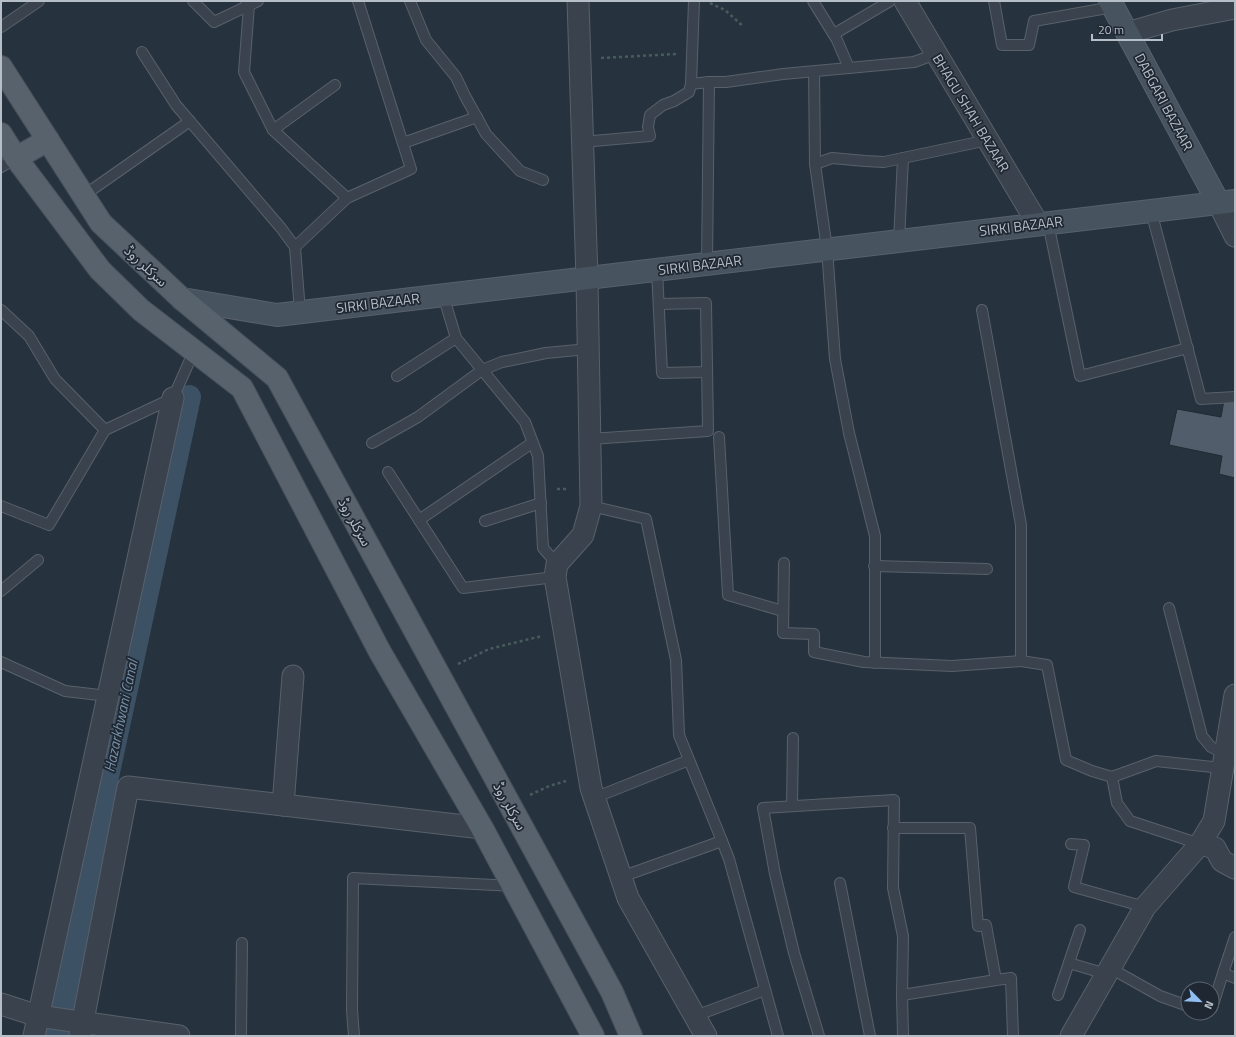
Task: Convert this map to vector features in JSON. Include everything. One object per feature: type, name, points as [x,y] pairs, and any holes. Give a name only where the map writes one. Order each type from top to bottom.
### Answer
[{"type":"main road","name":"DABGARI BAZAAR","points":[[1111,4],[1227,202]]},
{"type":"main road","name":"سرکلر روڈ","points":[[1,67],[101,224],[182,299],[277,378],[612,992],[632,1036]]},
{"type":"main road","points":[[1,134],[9,163],[100,270],[141,310],[242,388],[380,652],[482,828],[593,1036]]},
{"type":"main road","points":[[9,163],[48,140]]},
{"type":"main road","name":"SIRKI BAZAAR","points":[[182,299],[277,315],[1227,202]]},
{"type":"main road","points":[[166,329],[182,299]]},
{"type":"main road","points":[[242,388],[260,364]]},
{"type":"street","points":[[578,1],[587,278],[591,498],[583,535],[556,571],[564,630],[588,774],[594,798],[628,898],[706,1036]]},
{"type":"street","name":"BHAGU SHAH BAZAAR","points":[[905,1],[988,140],[1043,224]]},
{"type":"street","points":[[1127,33],[1172,20],[1235,8]]},
{"type":"street","points":[[1227,202],[1235,236]]},
{"type":"street","points":[[36,1026],[173,398]]},
{"type":"street","points":[[283,805],[293,676]]},
{"type":"street","points":[[1071,1036],[1145,907],[1200,844],[1214,821],[1235,695]]},
{"type":"street","points":[[81,1029],[128,787],[482,828]]},
{"type":"street","points":[[1200,844],[1215,848],[1222,861],[1235,868]]},
{"type":"street","points":[[1,1004],[36,1026],[179,1036]]},
{"type":"lane","points":[[1,27],[39,1]]},
{"type":"lane","points":[[193,1],[214,22],[251,2]]},
{"type":"lane","points":[[295,248],[348,198],[411,169],[358,1]]},
{"type":"lane","points":[[410,1],[426,40],[456,77],[486,134],[520,171],[543,180]]},
{"type":"lane","points":[[582,142],[650,136],[648,127],[650,115],[662,106],[690,92],[692,84],[694,1]]},
{"type":"lane","points":[[814,1],[834,34],[849,68]]},
{"type":"lane","points":[[834,34],[890,1]]},
{"type":"lane","points":[[994,1],[1002,45],[1029,45],[1034,21],[1111,4]]},
{"type":"lane","points":[[251,2],[244,72],[273,130],[348,198]]},
{"type":"lane","points":[[142,52],[176,104],[190,122],[281,228],[295,248],[300,312]]},
{"type":"lane","points":[[692,84],[726,82],[783,74],[914,62],[936,54]]},
{"type":"lane","points":[[814,72],[815,164],[827,249],[834,359],[874,536],[875,662]]},
{"type":"lane","points":[[707,264],[709,82]]},
{"type":"lane","points":[[273,130],[335,85]]},
{"type":"lane","points":[[403,143],[477,117]]},
{"type":"lane","points":[[83,196],[190,122]]},
{"type":"lane","points":[[815,164],[832,158],[884,162],[988,140]]},
{"type":"lane","points":[[899,241],[903,158]]},
{"type":"lane","points":[[1151,211],[1202,399],[1235,397]]},
{"type":"lane","points":[[1043,224],[1080,376],[1188,348]]},
{"type":"lane","points":[[657,270],[662,373],[707,372]]},
{"type":"lane","points":[[388,472],[463,588],[556,571],[543,548],[538,456],[524,422],[456,338],[443,295]]},
{"type":"lane","points":[[590,439],[708,431],[706,303],[659,304]]},
{"type":"lane","points":[[1,310],[29,336],[55,379],[105,430]]},
{"type":"lane","points":[[982,310],[1021,525],[1020,660]]},
{"type":"lane","points":[[397,376],[456,338]]},
{"type":"lane","points":[[372,443],[418,417],[482,370],[502,362],[546,353],[588,349]]},
{"type":"lane","points":[[1,506],[49,525],[105,430],[173,398],[194,351]]},
{"type":"lane","points":[[718,437],[728,595],[783,611]]},
{"type":"lane","points":[[419,520],[532,442]]},
{"type":"lane","points":[[591,498],[646,519],[676,660],[679,735],[729,859],[778,1036]]},
{"type":"lane","points":[[485,521],[541,503]]},
{"type":"lane","points":[[1,591],[38,560]]},
{"type":"lane","points":[[784,563],[783,633],[814,634],[814,652],[864,662],[952,666],[1020,660],[1047,665],[1066,760],[1092,771],[1112,777],[1156,761],[1224,761]]},
{"type":"lane","points":[[874,566],[987,569]]},
{"type":"lane","points":[[1169,608],[1202,736],[1210,747],[1224,761]]},
{"type":"lane","points":[[1,662],[65,691],[108,696]]},
{"type":"lane","points":[[792,806],[793,738]]},
{"type":"lane","points":[[594,798],[689,760]]},
{"type":"lane","points":[[1112,777],[1117,803],[1130,821],[1200,844]]},
{"type":"lane","points":[[819,1036],[793,946],[775,874],[763,808],[894,800],[893,888],[904,936],[902,996],[903,1036]]},
{"type":"lane","points":[[893,828],[970,828],[978,926],[986,925],[996,980]]},
{"type":"lane","points":[[621,878],[722,841]]},
{"type":"lane","points":[[1071,844],[1084,845],[1074,887],[1145,907]]},
{"type":"lane","points":[[354,1036],[352,1010],[353,878],[513,886]]},
{"type":"lane","points":[[840,883],[870,1036]]},
{"type":"lane","points":[[1058,995],[1080,930]]},
{"type":"lane","points":[[1220,983],[1235,937]]},
{"type":"lane","points":[[241,1036],[242,943]]},
{"type":"lane","points":[[1069,963],[1108,971],[1160,996],[1180,1003]]},
{"type":"lane","points":[[1223,973],[1235,978]]},
{"type":"lane","points":[[902,996],[1011,978],[1013,1036]]},
{"type":"lane","points":[[695,1016],[765,990]]},
{"type":"path","points":[[706,1],[725,10],[744,26]]},
{"type":"path","points":[[580,59],[692,53]]},
{"type":"path","points":[[540,489],[591,498]]},
{"type":"path","points":[[438,674],[489,649],[564,630]]},
{"type":"path","points":[[510,805],[549,786],[588,774]]},
{"type":"building","points":[[1224,400],[1235,402],[1235,478],[1219,474],[1222,456],[1169,445],[1177,409],[1221,417]]},
{"type":"waterway","name":"Hazarkhwani Canal","points":[[57,1036],[102,800],[189,397]]}]
